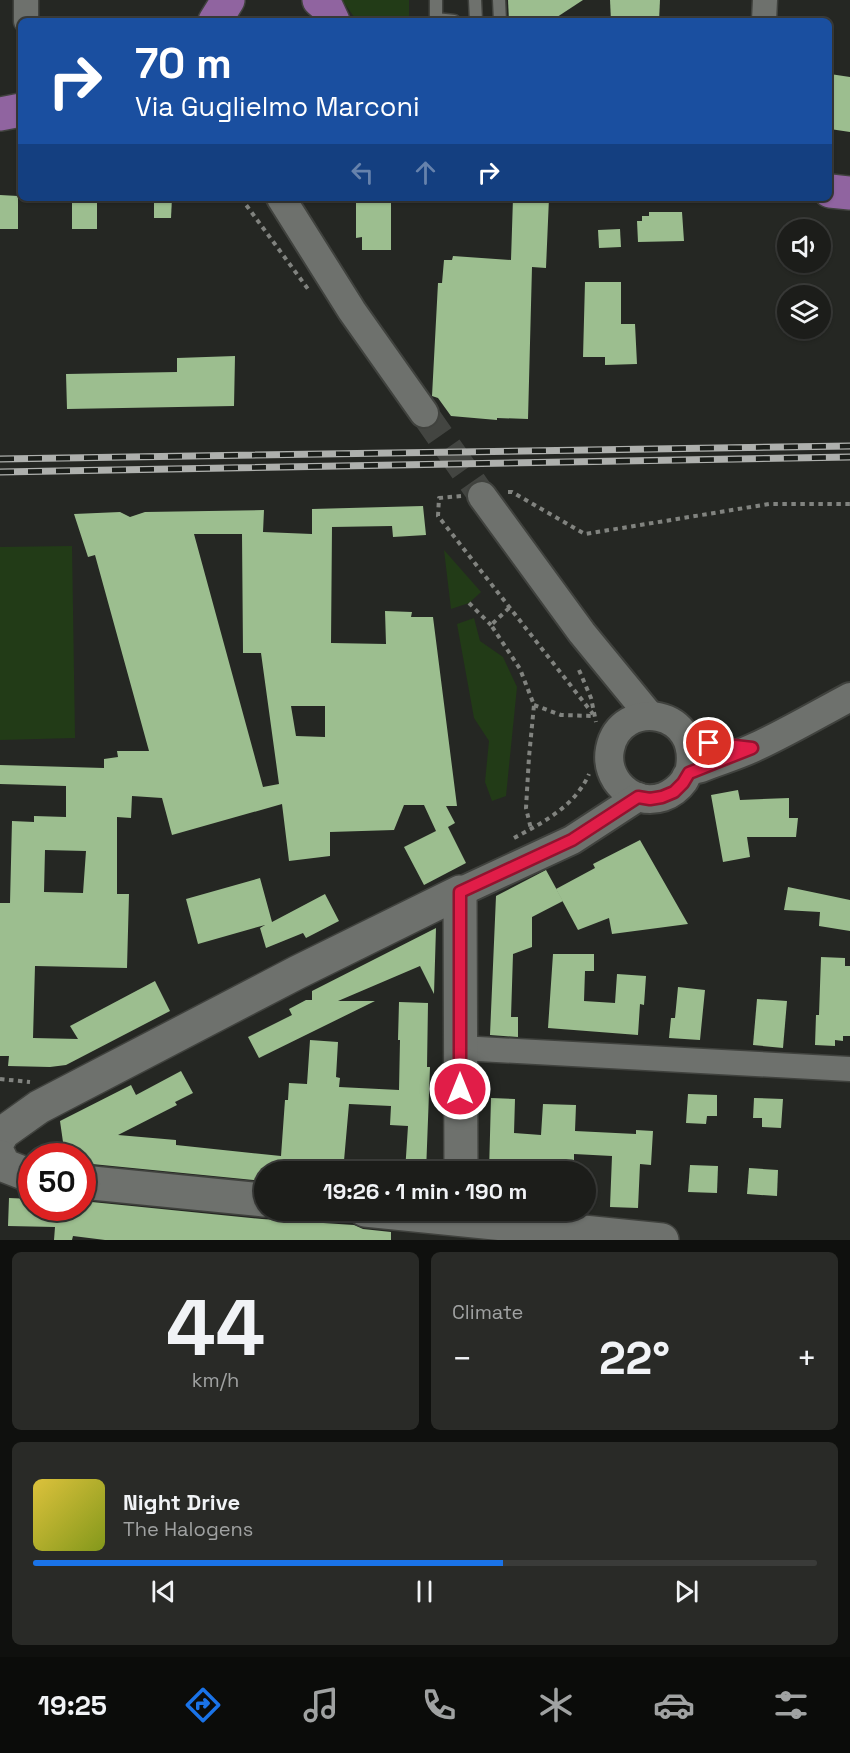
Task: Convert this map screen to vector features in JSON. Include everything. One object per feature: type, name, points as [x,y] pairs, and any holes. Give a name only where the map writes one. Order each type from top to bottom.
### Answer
[{"type":"main road","points":[[217,18],[228,0]]},
{"type":"main road","points":[[0,114],[18,111]]},
{"type":"main road","points":[[832,191],[850,194]]},
{"type":"main road","points":[[0,1117],[38,1095],[298,972],[460,892],[461,1161]]},
{"type":"main road","points":[[0,1138],[1,1134],[38,1095]]},
{"type":"main road","points":[[0,1157],[3,1165],[18,1171]]},
{"type":"main road","points":[[0,1173],[18,1175]]},
{"type":"main road","points":[[96,1183],[254,1199]]},
{"type":"main road","points":[[440,1221],[662,1240]]},
{"type":"street","points":[[26,0],[26,18]]},
{"type":"street","points":[[764,18],[765,0]]},
{"type":"street","points":[[270,201],[424,413]]},
{"type":"street","points":[[302,201],[370,311],[407,388]]},
{"type":"street","points":[[485,495],[582,633],[650,716]]},
{"type":"street","points":[[572,840],[602,771],[609,761],[610,747],[602,725],[614,703],[582,633]]},
{"type":"street","points":[[689,773],[752,748],[850,698]]},
{"type":"street","points":[[602,725],[625,724],[637,718],[650,716],[662,717],[673,722],[682,730],[688,740],[692,762],[683,783],[668,795],[650,799],[638,797],[622,789],[602,771]]},
{"type":"street","points":[[688,740],[752,748]]},
{"type":"street","points":[[460,892],[572,840],[638,797]]},
{"type":"street","points":[[460,1048],[850,1069]]},
{"type":"lane","points":[[436,0],[436,18]]},
{"type":"lane","points":[[475,0],[476,18]]},
{"type":"lane","points":[[499,0],[500,18]]},
{"type":"path","points":[[602,725],[438,516],[439,498],[512,492],[585,534],[770,504],[850,504]]},
{"type":"path","points":[[469,603],[491,625],[520,669],[534,705],[526,808],[531,829]]},
{"type":"path","points":[[491,625],[509,608]]},
{"type":"path","points":[[573,660],[579,669],[602,725]]},
{"type":"path","points":[[534,705],[561,715],[602,725]]},
{"type":"path","points":[[511,840],[546,821],[570,802],[584,785],[602,771]]},
{"type":"path","points":[[0,1079],[38,1095]]},
{"type":"green space","points":[[342,0],[409,0],[409,18],[355,18]]},
{"type":"green space","points":[[72,546],[75,738],[0,740],[0,547]]},
{"type":"green space","points":[[444,550],[481,592],[469,603],[451,609]]},
{"type":"green space","points":[[474,618],[480,641],[503,657],[517,687],[506,796],[492,801],[485,782],[489,741],[474,718],[457,624]]},
{"type":"building","points":[[508,0],[583,0],[556,18],[509,18]]},
{"type":"building","points":[[610,0],[660,0],[659,18],[611,18]]},
{"type":"building","points":[[832,74],[850,77],[850,132],[832,129]]},
{"type":"building","points":[[0,195],[18,196],[18,229],[0,229]]},
{"type":"building","points":[[72,201],[97,201],[97,229],[72,229]]},
{"type":"building","points":[[154,201],[172,201],[171,218],[154,218]]},
{"type":"building","points":[[513,201],[549,201],[546,268],[532,267],[528,419],[497,418],[497,420],[451,416],[438,398],[432,396],[438,283],[442,283],[444,260],[452,260],[453,256],[511,260]]},
{"type":"building","points":[[356,202],[391,203],[391,250],[362,250],[362,237],[356,238]]},
{"type":"building","points":[[649,212],[682,212],[684,241],[638,242],[637,221],[642,221],[642,216],[649,216]]},
{"type":"building","points":[[620,229],[621,247],[599,248],[598,230]]},
{"type":"building","points":[[585,282],[621,282],[621,324],[635,324],[637,364],[605,365],[605,357],[583,357]]},
{"type":"building","points":[[235,356],[234,406],[67,409],[66,374],[177,372],[177,358]]},
{"type":"building","points":[[423,506],[426,535],[393,537],[392,526],[332,527],[331,643],[386,644],[385,611],[412,612],[411,617],[433,617],[457,806],[446,806],[455,823],[448,827],[466,863],[424,885],[404,847],[436,831],[424,805],[404,805],[394,830],[330,832],[330,856],[289,861],[282,804],[172,835],[162,798],[132,796],[131,818],[117,817],[117,894],[129,894],[127,968],[35,966],[33,1038],[78,1039],[70,1026],[155,981],[170,1011],[66,1065],[8,1066],[9,1056],[0,1056],[0,903],[10,903],[12,821],[34,822],[34,816],[66,817],[66,786],[0,784],[0,765],[104,768],[104,759],[118,757],[117,751],[149,751],[95,555],[88,557],[74,514],[120,512],[130,517],[145,512],[264,510],[263,532],[312,534],[312,509]],"holes":[[[194,534],[242,534],[243,653],[261,653],[279,784],[263,787]],[[291,706],[325,706],[325,737],[296,736]],[[45,850],[86,851],[83,893],[44,892]]]},
{"type":"building","points":[[738,790],[740,800],[789,798],[789,818],[798,818],[796,837],[747,837],[750,857],[723,862],[711,795]]},
{"type":"building","points":[[640,840],[688,924],[612,934],[609,918],[578,930],[556,889],[595,868],[593,864]]},
{"type":"building","points":[[546,870],[563,901],[532,917],[532,947],[513,954],[511,1017],[518,1017],[518,1037],[490,1035],[496,896]]},
{"type":"building","points":[[260,878],[272,922],[325,894],[339,921],[306,938],[303,933],[266,948],[260,928],[265,925],[198,944],[186,899]]},
{"type":"building","points":[[788,887],[850,900],[850,931],[819,926],[820,912],[784,910]]},
{"type":"building","points":[[436,928],[434,994],[420,966],[338,1001],[375,1001],[259,1058],[248,1037],[292,1015],[289,1009],[306,1000],[312,1000],[312,991]]},
{"type":"building","points":[[553,954],[594,954],[594,971],[585,971],[584,1001],[615,1003],[617,974],[646,976],[644,1005],[640,1004],[638,1035],[548,1028]]},
{"type":"building","points":[[821,957],[845,958],[845,966],[850,966],[850,1036],[843,1036],[843,1041],[835,1040],[835,1046],[815,1045],[816,1015],[819,1015]]},
{"type":"building","points":[[678,987],[705,990],[700,1040],[669,1038],[671,1018],[675,1018]]},
{"type":"building","points":[[757,999],[787,1001],[783,1048],[753,1045]]},
{"type":"building","points":[[399,1002],[428,1003],[427,1067],[430,1067],[426,1161],[406,1161],[408,1126],[390,1125],[391,1106],[349,1104],[344,1161],[254,1161],[254,1180],[96,1164],[96,1143],[63,1143],[60,1121],[131,1085],[136,1095],[181,1071],[193,1093],[175,1102],[177,1105],[118,1135],[176,1140],[176,1145],[281,1156],[285,1100],[288,1100],[289,1083],[307,1084],[310,1040],[338,1042],[336,1077],[340,1078],[339,1087],[399,1090],[400,1040],[398,1040]]},
{"type":"building","points":[[688,1094],[717,1095],[717,1116],[707,1116],[706,1124],[686,1123]]},
{"type":"building","points":[[491,1098],[515,1099],[514,1133],[541,1135],[543,1104],[576,1105],[575,1131],[636,1134],[636,1130],[653,1131],[651,1165],[640,1164],[638,1208],[610,1207],[612,1156],[574,1154],[574,1161],[489,1161]]},
{"type":"building","points":[[754,1098],[783,1099],[781,1128],[762,1127],[762,1118],[753,1118]]},
{"type":"building","points":[[690,1165],[718,1166],[717,1193],[688,1192]]},
{"type":"building","points":[[749,1168],[778,1170],[777,1196],[747,1194]]},
{"type":"building","points":[[9,1198],[18,1198],[18,1221],[96,1221],[96,1202],[254,1218],[254,1221],[354,1225],[363,1229],[391,1232],[391,1240],[105,1240],[73,1236],[72,1240],[54,1240],[55,1227],[8,1226]]},
{"type":"tunnel","points":[[424,413],[482,496]]},
{"type":"railway","points":[[0,459],[850,446]]},
{"type":"railway","points":[[0,472],[850,457]]},
{"type":"route","points":[[460,1089],[460,892],[572,840],[638,797],[650,799],[674,792],[689,773],[752,748],[709,743]]}]
